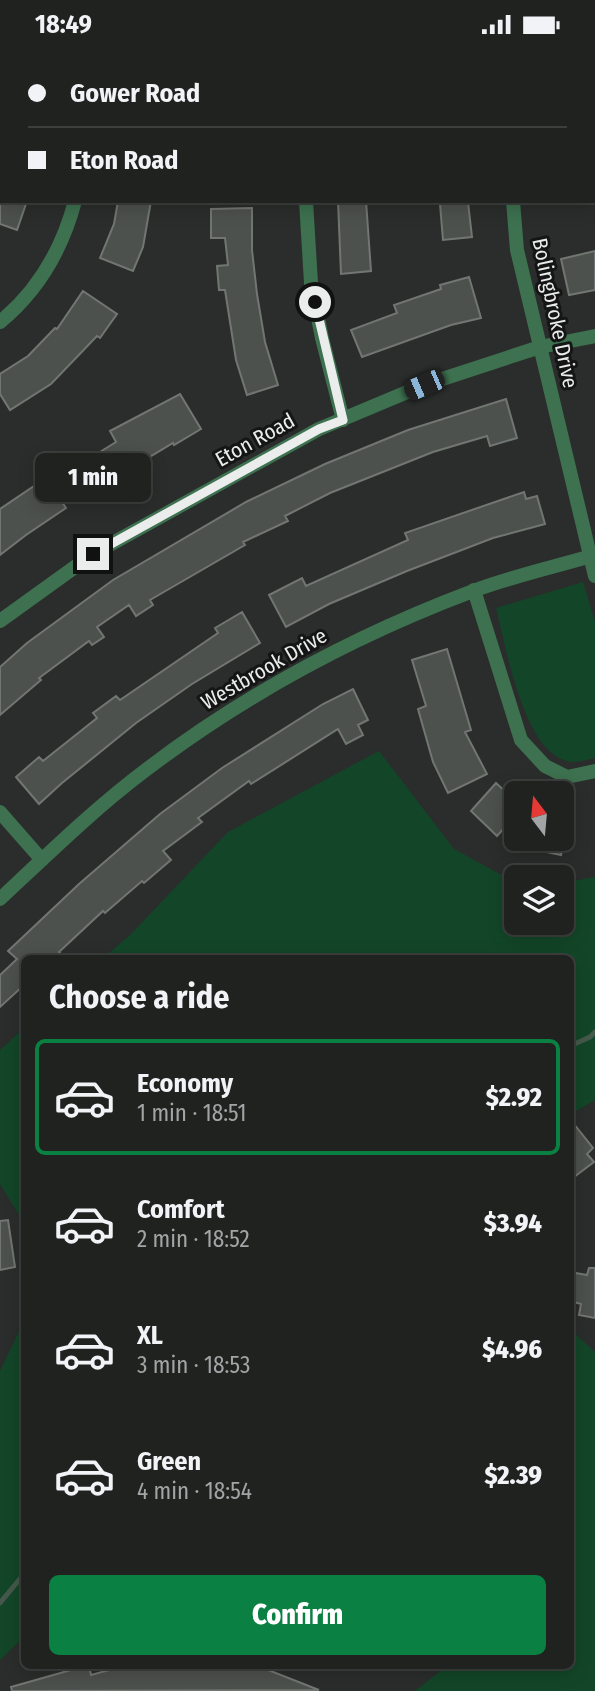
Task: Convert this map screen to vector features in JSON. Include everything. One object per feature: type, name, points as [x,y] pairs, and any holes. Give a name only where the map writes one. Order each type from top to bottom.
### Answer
[{"type":"street","points":[[0,322],[26,299],[46,273],[61,244],[74,203]]},
{"type":"street","points":[[306,203],[312,283],[322,338],[343,420]]},
{"type":"street","name":"Bolingbroke Drive","points":[[513,203],[517,250],[595,576]]},
{"type":"street","name":"Eton Road","points":[[0,621],[93,554],[319,429],[424,385],[540,347],[595,336]]},
{"type":"street","name":"Westbrook Drive","points":[[0,899],[96,810],[146,769],[208,725],[291,673],[365,636],[474,590],[592,556]]},
{"type":"street","points":[[474,590],[521,740],[545,766],[567,777],[595,771]]},
{"type":"street","points":[[0,812],[42,860]]},
{"type":"green space","points":[[583,582],[595,622],[595,758],[573,762],[556,756],[542,742],[530,722],[512,673],[496,608]]},
{"type":"green space","points":[[379,751],[454,849],[504,876],[504,935],[574,935],[574,881],[595,877],[595,1100],[574,1112],[574,955],[107,955],[130,935],[228,832]]},
{"type":"green space","points":[[21,1031],[21,1218],[0,1184],[0,1050]]},
{"type":"green space","points":[[21,1327],[21,1640],[0,1660],[0,1371]]},
{"type":"green space","points":[[574,1333],[595,1352],[595,1691],[415,1691],[443,1669],[574,1669]]},
{"type":"building","points":[[0,203],[26,203],[17,230],[0,224]]},
{"type":"building","points":[[118,203],[151,203],[143,247],[133,271],[100,258],[114,224]]},
{"type":"building","points":[[338,203],[366,203],[371,271],[341,274]]},
{"type":"building","points":[[468,203],[472,237],[443,240],[440,204]]},
{"type":"building","points":[[252,208],[252,250],[257,294],[265,342],[278,385],[247,395],[236,360],[225,290],[219,290],[217,266],[228,265],[225,238],[211,238],[211,209]]},
{"type":"building","points":[[595,251],[595,290],[569,295],[561,259]]},
{"type":"building","points":[[469,277],[481,318],[451,325],[362,357],[351,330],[397,313],[394,305],[441,289],[440,285]]},
{"type":"building","points":[[83,291],[117,314],[100,338],[97,336],[51,384],[10,410],[0,394],[0,374],[28,356],[57,329]]},
{"type":"building","points":[[180,394],[201,429],[90,493],[74,468],[116,442],[110,431]]},
{"type":"building","points":[[506,399],[517,438],[490,446],[487,436],[433,452],[330,493],[285,516],[288,521],[243,542],[245,545],[150,600],[153,605],[136,616],[129,605],[97,627],[104,637],[92,645],[89,641],[39,678],[41,680],[0,715],[0,667],[27,643],[113,580],[246,502],[325,464],[408,430]]},
{"type":"building","points":[[46,478],[66,508],[0,555],[0,509]]},
{"type":"building","points":[[524,492],[526,499],[537,496],[545,524],[493,538],[407,571],[329,604],[286,627],[269,595],[302,578],[306,586],[408,540],[405,533]]},
{"type":"building","points":[[242,612],[260,643],[192,684],[136,723],[39,804],[16,777],[39,757],[43,761],[97,718],[93,713],[116,696],[120,700],[218,633],[215,628]]},
{"type":"building","points":[[447,649],[471,730],[465,732],[487,774],[448,793],[433,762],[418,709],[426,706],[412,660]]},
{"type":"building","points":[[353,689],[368,720],[358,725],[363,735],[346,744],[338,729],[251,784],[249,781],[198,818],[202,822],[163,851],[171,860],[105,913],[103,911],[59,952],[62,955],[21,955],[21,988],[0,1007],[0,975],[17,959],[8,951],[79,884],[160,814],[222,768],[323,704]]},
{"type":"building","points":[[496,783],[504,790],[504,828],[497,836],[471,811]]},
{"type":"building","points":[[542,851],[562,851],[561,855]]},
{"type":"building","points":[[574,1124],[593,1148],[587,1154],[594,1162],[574,1177]]},
{"type":"building","points":[[8,1220],[15,1267],[0,1270],[0,1221]]},
{"type":"building","points":[[589,1268],[595,1268],[595,1318],[579,1315],[581,1304],[574,1302],[574,1273],[587,1275]]},
{"type":"building","points":[[74,1669],[90,1669],[91,1675],[113,1669],[266,1669],[319,1690],[12,1691],[11,1687]]},
{"type":"waterway","points":[[574,1044],[595,1032]]},
{"type":"waterway","points":[[0,1603],[21,1578]]},
{"type":"route","points":[[93,554],[319,429],[343,420],[315,302]]}]
